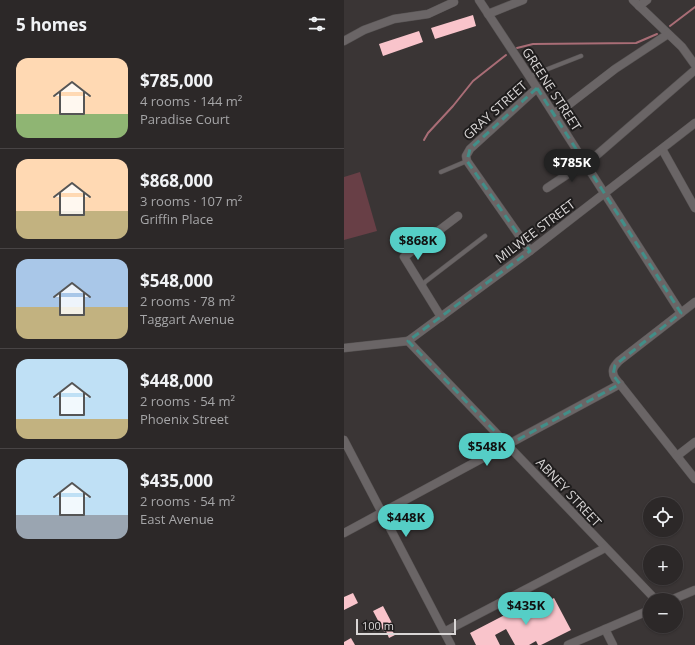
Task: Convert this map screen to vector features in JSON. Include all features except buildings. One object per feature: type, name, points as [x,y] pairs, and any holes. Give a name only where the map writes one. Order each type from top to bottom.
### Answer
[{"type":"street","points":[[344,40],[364,30],[394,20],[428,14],[454,2],[453,0]]},
{"type":"street","name":"GREENE STREET","points":[[479,0],[538,88],[681,314]]},
{"type":"street","points":[[488,14],[523,0]]},
{"type":"street","points":[[633,0],[682,47],[695,65]]},
{"type":"street","points":[[639,6],[647,0]]},
{"type":"street","points":[[554,113],[567,106],[615,69],[668,34]]},
{"type":"street","points":[[547,188],[598,154],[695,70]]},
{"type":"street","name":"GRAY STREET","points":[[530,251],[467,161],[466,156],[467,152],[538,88]]},
{"type":"street","name":"MILWEE STREET","points":[[408,341],[530,251],[695,123]]},
{"type":"street","points":[[662,149],[695,208]]},
{"type":"street","points":[[441,317],[424,292],[423,286],[404,258],[458,216]]},
{"type":"street","points":[[695,302],[615,365],[612,370],[613,375],[695,479]]},
{"type":"street","points":[[344,348],[408,341]]},
{"type":"street","name":"ABNEY STREET","points":[[408,341],[650,593]]},
{"type":"street","points":[[344,533],[620,384]]},
{"type":"street","points":[[344,440],[451,645]]},
{"type":"street","points":[[677,456],[695,442]]},
{"type":"street","points":[[444,632],[605,548]]},
{"type":"street","points":[[683,595],[695,590]]},
{"type":"street","points":[[568,645],[643,613]]},
{"type":"street","points":[[605,629],[612,645]]},
{"type":"lane","points":[[530,76],[581,56]]},
{"type":"lane","points":[[441,172],[467,161]]},
{"type":"lane","points":[[423,286],[425,282],[485,236]]},
{"type":"highlighted area","points":[[537,88],[681,313],[615,365],[613,375],[620,384],[508,445],[408,341],[530,251],[467,161],[470,149]]},
{"type":"shaded area","points":[[360,172],[377,231],[344,240],[344,177]]},
{"type":"waterway","points":[[670,26],[695,7]]},
{"type":"waterway","points":[[517,48],[533,44],[636,43],[657,34]]},
{"type":"waterway","points":[[424,140],[428,133],[453,106],[473,81],[506,55]]}]
